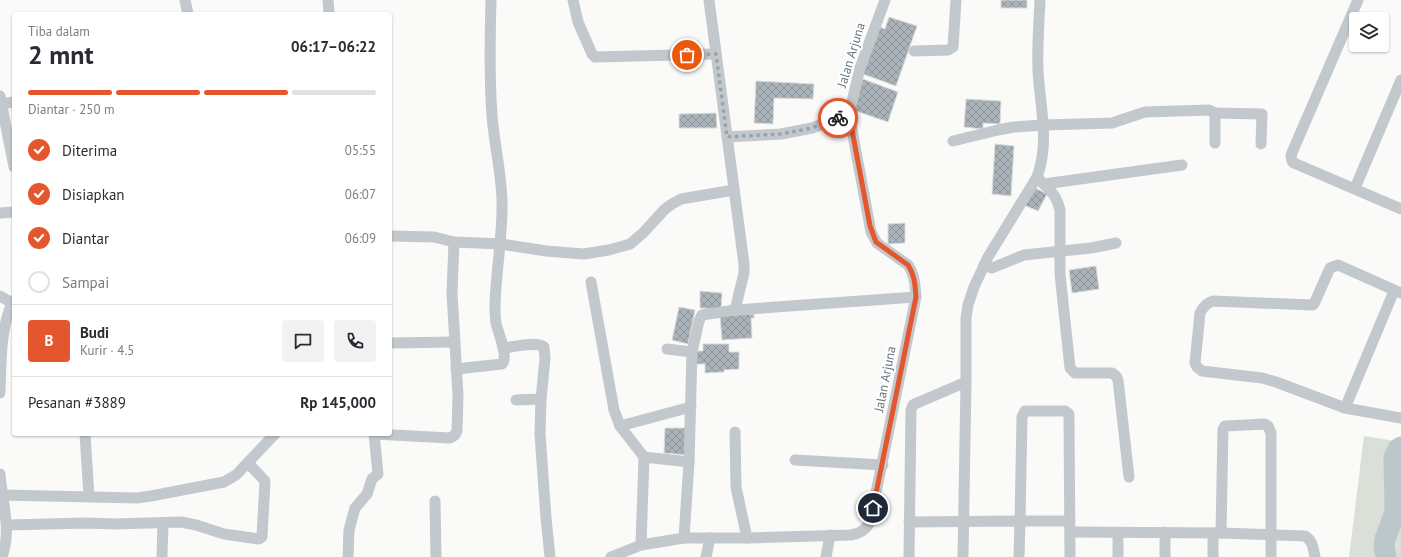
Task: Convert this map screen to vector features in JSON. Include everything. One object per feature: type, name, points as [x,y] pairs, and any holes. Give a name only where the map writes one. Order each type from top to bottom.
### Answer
[{"type":"street","points":[[186,0],[188,12]]},
{"type":"street","points":[[328,0],[329,12]]},
{"type":"street","points":[[456,369],[502,364],[504,360],[503,348],[495,313],[501,244],[502,199],[492,114],[491,0]]},
{"type":"street","points":[[573,0],[578,22],[592,54],[595,57],[716,54]]},
{"type":"street","points":[[709,0],[744,268],[735,310]]},
{"type":"street","name":"Jalan Arjuna","points":[[611,557],[642,545],[684,538],[851,535],[862,532],[867,528],[870,522],[916,297],[914,278],[911,269],[908,265],[876,242],[871,232],[849,114],[860,68],[885,0]]},
{"type":"street","points":[[914,51],[948,50],[953,47],[956,0]]},
{"type":"street","points":[[963,557],[966,318],[968,305],[984,265],[1017,208],[1040,181],[1044,125],[1038,69],[1040,0]]},
{"type":"street","points":[[1350,0],[1352,12]]},
{"type":"street","points":[[1353,12],[1358,0]]},
{"type":"street","points":[[1349,22],[1291,155],[1292,161],[1401,209]]},
{"type":"street","points":[[1355,188],[1401,80]]},
{"type":"street","points":[[12,102],[0,99],[12,157]]},
{"type":"street","points":[[952,141],[998,130],[1044,125],[1112,123],[1145,112],[1210,110],[1215,113],[1262,114],[1261,144]]},
{"type":"street","points":[[1215,113],[1215,143]]},
{"type":"street","points":[[727,137],[781,134],[812,128],[849,114]]},
{"type":"street","points":[[1040,181],[1182,166]]},
{"type":"street","points":[[1040,181],[1053,191],[1059,204],[1061,216],[1059,252],[1062,303],[1070,368],[1075,373],[1112,373],[1116,376],[1118,380],[1129,477]]},
{"type":"street","points":[[392,236],[434,238],[454,242],[501,244],[546,251],[584,254],[609,250],[630,244],[636,240],[658,215],[672,204],[681,200],[734,190]]},
{"type":"street","points":[[0,213],[12,212]]},
{"type":"street","points":[[392,435],[450,438],[455,435],[457,431],[458,394],[452,293],[454,242]]},
{"type":"street","points":[[984,265],[992,268],[1024,255],[1059,252],[1116,243]]},
{"type":"street","points":[[1345,408],[1398,292],[1338,265],[1330,268],[1314,304],[1312,305],[1212,301],[1204,306],[1200,313],[1195,361],[1199,369],[1209,373],[1238,375],[1269,380],[1345,408],[1401,418]]},
{"type":"street","points":[[591,282],[613,403],[620,426],[644,458],[642,545]]},
{"type":"street","points":[[0,296],[12,302]]},
{"type":"street","points":[[684,538],[689,462],[692,352],[698,321],[702,315],[735,310],[916,297]]},
{"type":"street","points":[[0,393],[3,326],[12,304]]},
{"type":"street","points":[[392,343],[455,342]]},
{"type":"street","points":[[503,348],[533,344],[540,344],[544,347],[545,359],[541,399],[541,462],[550,557]]},
{"type":"street","points":[[667,349],[692,352]]},
{"type":"street","points":[[909,557],[912,407],[917,403],[966,382]]},
{"type":"street","points":[[516,400],[541,399]]},
{"type":"street","points":[[620,426],[691,406]]},
{"type":"street","points":[[1019,557],[1022,414],[1027,411],[1065,412],[1068,414],[1070,557]]},
{"type":"street","points":[[1213,557],[1217,533],[1223,429],[1225,426],[1265,424],[1268,426],[1270,433],[1271,557]]},
{"type":"street","points":[[735,432],[736,487],[747,538]]},
{"type":"street","points":[[85,436],[89,496]]},
{"type":"street","points":[[2,495],[137,498],[211,485],[230,479],[274,436]]},
{"type":"street","points":[[348,557],[349,530],[355,508],[367,494],[372,479],[378,474],[374,436]]},
{"type":"street","points":[[644,458],[689,462]]},
{"type":"street","points":[[795,460],[882,465]]},
{"type":"street","points":[[4,519],[114,524],[186,523],[224,534],[256,540],[261,539],[265,481],[248,463]]},
{"type":"street","points":[[0,474],[5,546],[2,557]]},
{"type":"street","points":[[435,501],[436,557]]},
{"type":"street","points":[[909,522],[1020,521],[1118,532],[1305,536],[1309,538],[1312,544],[1315,557]]},
{"type":"street","points":[[162,557],[163,523]]},
{"type":"street","points":[[1118,532],[1118,557]]},
{"type":"street","points":[[1165,532],[1165,557]]},
{"type":"street","points":[[826,557],[830,535]]},
{"type":"street","points":[[706,557],[710,538]]},
{"type":"shaded area","points":[[1364,436],[1401,442],[1401,557],[1349,557]]},
{"type":"building","points":[[1001,0],[1027,0],[1027,8],[1001,8]]},
{"type":"building","points":[[889,17],[917,26],[896,86],[863,74],[880,27],[885,29]]},
{"type":"building","points":[[863,79],[898,92],[888,122],[853,110]]},
{"type":"building","points":[[756,81],[814,84],[813,99],[774,98],[773,124],[754,123]]},
{"type":"building","points":[[966,99],[1001,101],[1000,124],[983,123],[983,129],[964,127]]},
{"type":"building","points":[[716,113],[717,128],[679,128],[679,114]]},
{"type":"building","points":[[995,144],[1014,146],[1011,196],[992,194]]},
{"type":"building","points":[[1033,187],[1047,194],[1038,211],[1024,205]]},
{"type":"building","points":[[905,223],[905,243],[888,244],[888,224]]},
{"type":"building","points":[[1096,266],[1099,289],[1072,293],[1069,270]]},
{"type":"building","points":[[700,291],[722,293],[721,309],[700,308]]},
{"type":"building","points":[[679,307],[695,310],[688,344],[672,340]]},
{"type":"building","points":[[754,314],[754,318],[751,318],[752,338],[722,340],[720,316]]},
{"type":"building","points":[[703,344],[729,344],[729,352],[739,352],[739,369],[724,370],[724,372],[705,373],[705,364],[696,364],[696,351],[703,351]]},
{"type":"building","points":[[665,428],[689,428],[687,455],[664,453]]},
{"type":"waterway","points":[[1386,557],[1384,547],[1385,539],[1395,509],[1394,457],[1398,449],[1401,447]]},
{"type":"way so far","points":[[687,55],[716,54],[727,137],[781,134],[812,128],[838,118]]},
{"type":"route","points":[[838,118],[849,114],[873,237],[876,242],[908,265],[911,269],[914,278],[916,297],[873,508]]}]
